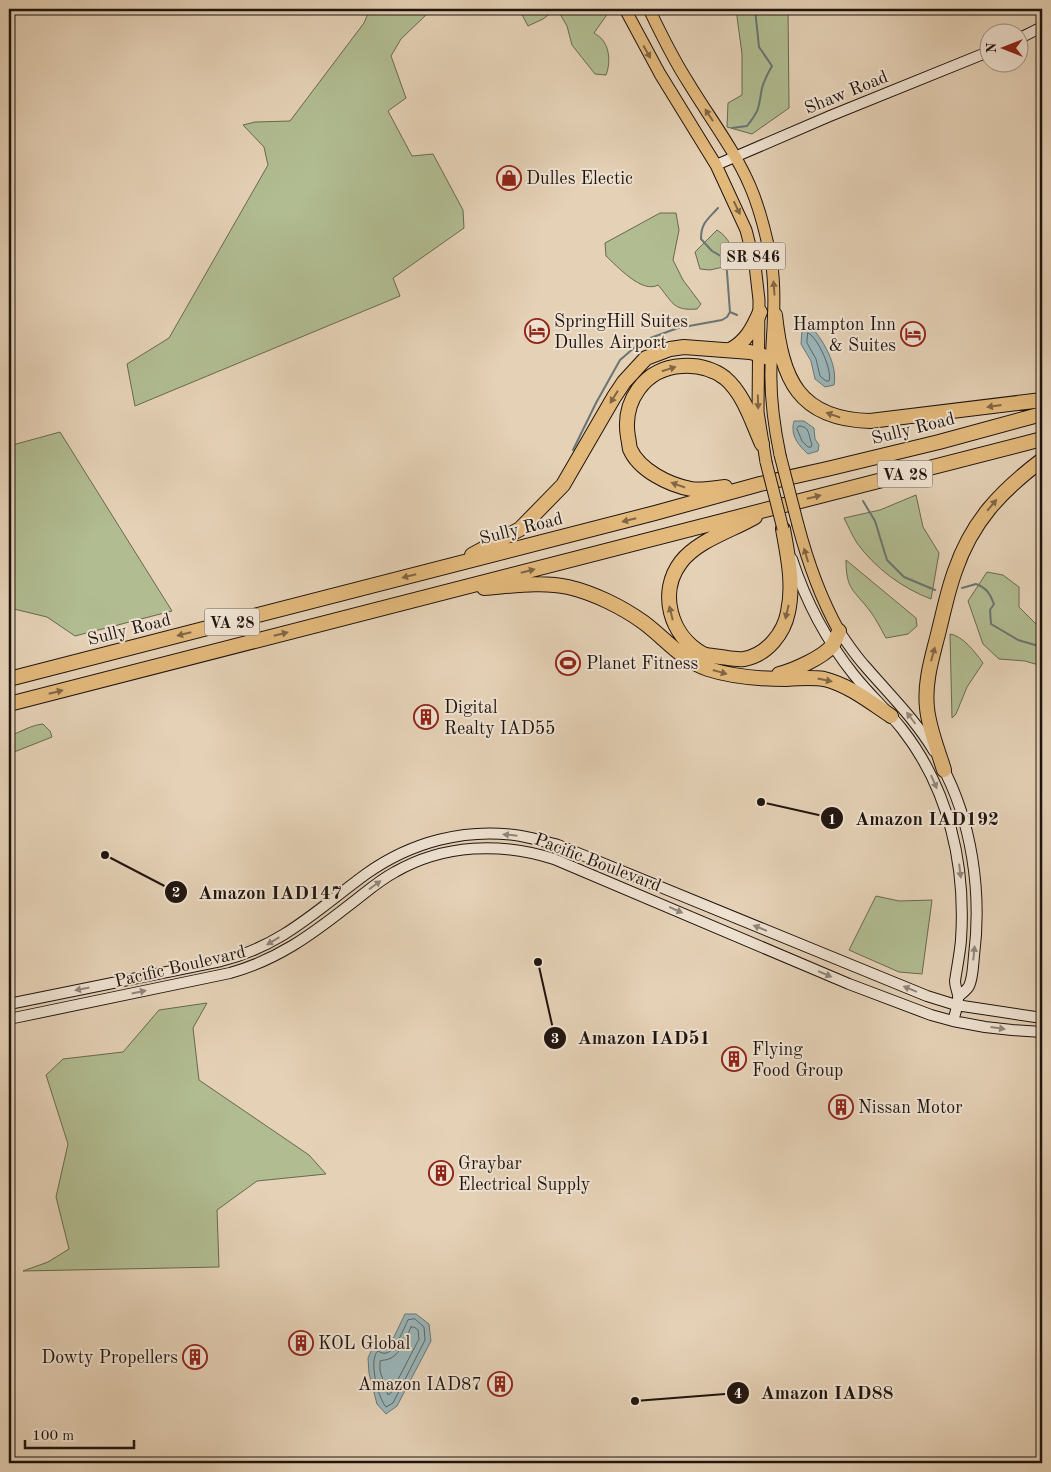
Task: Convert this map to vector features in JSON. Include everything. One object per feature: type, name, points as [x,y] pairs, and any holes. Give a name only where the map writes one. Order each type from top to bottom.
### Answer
[{"type":"highway","points":[[730,350],[739,345],[753,328],[760,312]]},
{"type":"highway","points":[[775,315],[778,343],[788,375],[808,401],[820,410],[833,416],[851,420],[870,421],[1042,400]]},
{"type":"highway","points":[[456,564],[520,529],[563,485],[614,397],[624,382],[646,358],[670,349],[697,348],[758,354],[772,360]]},
{"type":"highway","points":[[760,484],[751,483],[692,490],[659,478],[642,466],[630,448],[626,426],[628,407],[637,390],[652,376],[679,366],[697,366],[709,369],[724,378],[737,392],[762,444]]},
{"type":"highway","name":"Sully Road","points":[[9,679],[655,514],[760,484],[920,446],[1042,414]]},
{"type":"highway","name":"VA 28","points":[[9,704],[1042,439]]},
{"type":"highway","points":[[944,770],[929,718],[927,686],[930,666],[954,572],[966,543],[980,519],[999,495],[1042,460]]},
{"type":"highway","points":[[767,509],[740,526],[699,547],[687,556],[675,572],[669,593],[671,616],[683,638],[704,654],[744,659],[759,652],[780,635],[788,613],[791,592],[783,530]]},
{"type":"highway","points":[[447,592],[526,585],[568,587],[617,606],[644,622],[682,656],[706,668],[735,677],[824,679],[841,684],[890,716]]},
{"type":"highway","points":[[758,678],[783,673],[808,662],[832,646],[839,631]]},
{"type":"main road","name":"SR 846","points":[[625,9],[660,74],[716,164],[746,230],[758,281],[760,312],[758,412],[762,444],[783,530],[809,603],[832,646],[918,751],[930,774],[950,823],[956,847],[961,883],[962,918],[961,942],[955,984],[957,1001],[953,1021]]},
{"type":"main road","name":"SR 846","points":[[649,9],[688,82],[734,156],[755,197],[768,245],[774,280],[775,315],[772,360],[772,408],[780,455],[814,581],[839,631],[865,666],[892,695],[926,738],[944,770],[957,799],[971,852],[976,893],[976,939],[971,977],[969,987],[957,1001]]},
{"type":"main road","points":[[1028,34],[1042,27]]},
{"type":"main road","name":"Shaw Road","points":[[716,164],[978,56]]},
{"type":"main road","name":"Pacific Boulevard","points":[[9,1004],[248,954],[281,937],[314,915],[367,873],[405,851],[446,838],[489,833],[523,836],[558,845],[927,996],[1042,1018]]},
{"type":"main road","name":"Pacific Boulevard","points":[[9,1019],[251,968],[281,954],[302,941],[375,885],[407,865],[456,850],[501,847],[533,852],[554,858],[848,984],[931,1015],[953,1021],[1012,1030],[1042,1032]]},
{"type":"green space","points":[[370,9],[458,9],[427,14],[401,39],[391,56],[406,98],[388,111],[412,156],[433,154],[463,210],[464,228],[393,278],[400,296],[135,406],[127,364],[169,338],[268,165],[264,147],[243,125],[255,122],[290,121],[364,23]]},
{"type":"green space","points":[[519,9],[608,9],[606,16],[594,33],[606,46],[609,63],[606,75],[595,74],[572,45],[567,26],[560,14],[551,13],[528,26]]},
{"type":"green space","points":[[736,9],[788,9],[789,108],[752,134],[727,127],[728,103],[742,95],[742,54]]},
{"type":"green space","points":[[660,213],[676,213],[679,230],[673,260],[683,280],[701,304],[697,309],[678,307],[670,301],[658,285],[652,287],[645,286],[637,282],[606,256],[605,243]]},
{"type":"green space","points":[[717,230],[728,241],[736,264],[710,270],[700,269],[695,252]]},
{"type":"green space","points":[[60,432],[172,611],[75,636],[47,617],[14,609],[9,604],[9,446]]},
{"type":"green space","points":[[916,495],[923,527],[939,553],[931,599],[900,583],[872,561],[857,543],[844,518],[880,510]]},
{"type":"green space","points":[[846,560],[916,618],[917,626],[908,634],[886,638],[872,614],[849,584]]},
{"type":"green space","points":[[987,572],[1003,575],[1019,587],[1019,607],[1042,630],[1042,666],[1025,661],[999,659],[983,644],[968,601]]},
{"type":"green space","points":[[950,634],[964,641],[983,663],[967,687],[956,714],[952,718]]},
{"type":"green space","points":[[43,724],[50,731],[52,737],[9,754],[9,736]]},
{"type":"green space","points":[[876,896],[899,901],[932,900],[922,974],[899,972],[849,950]]},
{"type":"green space","points":[[207,1003],[193,1028],[199,1080],[309,1155],[326,1174],[257,1181],[217,1210],[219,1267],[23,1271],[48,1262],[69,1249],[56,1197],[68,1144],[46,1075],[63,1059],[123,1052],[159,1010]]},
{"type":"water","points":[[809,324],[819,337],[832,361],[835,377],[834,385],[825,387],[815,379],[811,361],[801,344],[802,330]]},
{"type":"water","points":[[794,421],[804,421],[814,428],[815,439],[819,445],[818,451],[808,454],[801,447],[794,435]]},
{"type":"water","points":[[405,1314],[416,1314],[429,1324],[431,1341],[397,1406],[386,1414],[377,1404],[369,1373],[368,1358],[372,1349],[380,1345],[385,1349],[392,1341]]},
{"type":"waterway","points":[[732,128],[747,126],[755,115],[763,85],[772,66],[759,47],[755,9]]},
{"type":"waterway","points":[[573,450],[620,360],[642,341],[678,328],[722,320],[730,312],[726,259],[712,251],[701,239],[703,225],[718,208]]},
{"type":"waterway","points":[[730,312],[737,315]]},
{"type":"waterway","points":[[863,501],[875,521],[887,560],[904,577],[935,590]]},
{"type":"waterway","points":[[962,588],[976,584],[983,587],[994,604],[990,610],[991,624],[1018,640],[1042,647]]},
{"type":"place","name":"Dulles Electic","points":[[509,178]]},
{"type":"place","name":"SpringHill Suites Dulles Airport","points":[[537,331]]},
{"type":"place","name":"Hampton Inn & Suites","points":[[913,334]]},
{"type":"place","name":"Planet Fitness","points":[[568,663]]},
{"type":"place","name":"Digital Realty IAD55","points":[[426,717]]},
{"type":"place","name":"Amazon IAD192","points":[[761,802]]},
{"type":"place","name":"Amazon IAD147","points":[[105,855]]},
{"type":"place","name":"Amazon IAD51","points":[[538,962]]},
{"type":"place","name":"Flying Food Group","points":[[734,1059]]},
{"type":"place","name":"Nissan Motor","points":[[841,1107]]},
{"type":"place","name":"Graybar Electrical Supply","points":[[441,1173]]},
{"type":"place","name":"KOL Global","points":[[301,1343]]},
{"type":"place","name":"Dowty Propellers","points":[[195,1357]]},
{"type":"place","name":"Amazon IAD87","points":[[500,1384]]},
{"type":"place","name":"Amazon IAD88","points":[[635,1401]]}]
